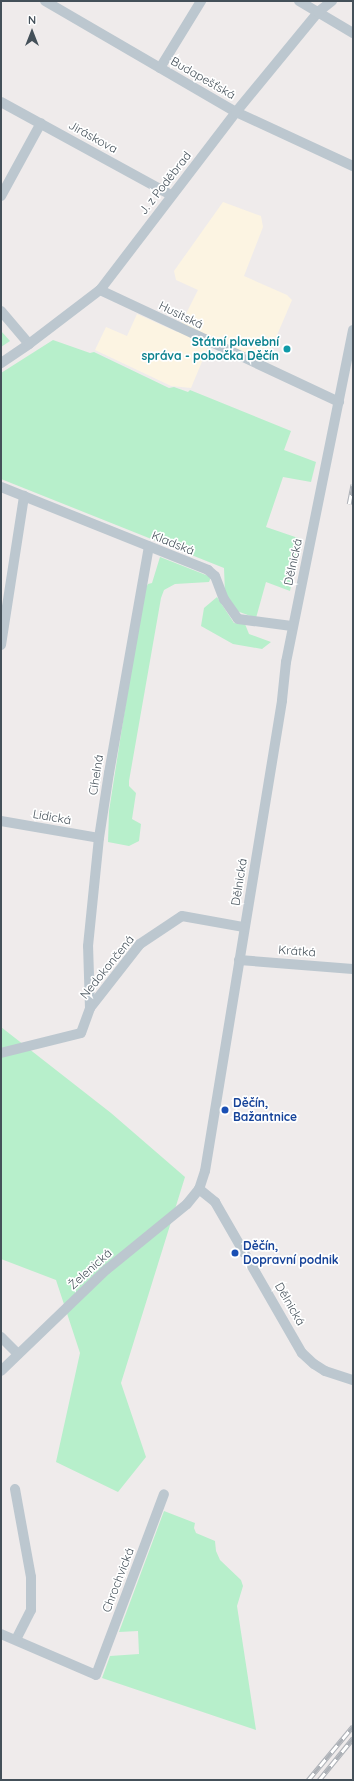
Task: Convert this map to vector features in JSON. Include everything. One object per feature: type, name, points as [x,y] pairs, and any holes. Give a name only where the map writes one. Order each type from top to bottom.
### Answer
[{"type":"street","name":"Budapešťská","points":[[45,1],[236,112],[353,166]]},
{"type":"street","points":[[160,68],[201,1]]},
{"type":"street","points":[[299,1],[353,33]]},
{"type":"street","name":"J. z Poděbrad","points":[[1,363],[29,344],[100,290],[171,195],[236,112],[318,12],[332,1]]},
{"type":"street","name":"Jiráskova","points":[[1,102],[171,195]]},
{"type":"street","points":[[1,196],[41,123]]},
{"type":"street","name":"Husitská","points":[[100,290],[226,351],[339,402]]},
{"type":"street","points":[[1,311],[29,344]]},
{"type":"street","name":"Dělnická","points":[[353,330],[292,626],[282,701],[205,1171],[199,1189],[215,1202],[302,1353],[314,1364],[325,1371],[353,1380]]},
{"type":"street","name":"Kladská","points":[[1,487],[208,570],[215,576],[224,599],[238,619],[292,626]]},
{"type":"street","points":[[1,645],[24,496]]},
{"type":"street","name":"Cihelná","points":[[90,1008],[88,946],[99,838],[149,547]]},
{"type":"street","name":"Lidická","points":[[1,821],[99,838]]},
{"type":"street","name":"Nedokončená","points":[[1,1053],[81,1033],[90,1008],[140,944],[182,916],[244,928]]},
{"type":"street","name":"Krátká","points":[[239,960],[353,969]]},
{"type":"street","name":"Želenická","points":[[1,1371],[106,1270],[187,1204],[199,1189]]},
{"type":"street","points":[[1,1337],[18,1354]]},
{"type":"street","points":[[1,1634],[16,1639],[31,1610],[31,1577],[15,1489]]},
{"type":"street","name":"Chrochvická","points":[[16,1639],[96,1675],[164,1494]]},
{"type":"shaded area","points":[[223,202],[261,216],[263,227],[244,276],[287,295],[292,300],[266,361],[211,340],[191,388],[171,386],[95,350],[106,327],[127,336],[137,314],[177,332],[198,290],[176,280],[174,271]]},
{"type":"green space","points":[[1,331],[10,341],[1,347]]},
{"type":"green space","points":[[53,340],[90,353],[94,352],[169,388],[174,387],[188,392],[190,390],[291,431],[284,450],[316,462],[311,482],[283,477],[266,527],[301,539],[290,591],[266,582],[256,618],[234,610],[225,594],[224,568],[1,479],[1,373]]},
{"type":"green space","points":[[160,557],[211,577],[209,582],[175,584],[164,590],[161,598],[129,781],[129,786],[136,793],[132,819],[141,824],[139,841],[129,846],[108,842],[109,811],[143,593],[148,584],[152,583]]},
{"type":"green space","points":[[217,597],[234,623],[245,624],[249,634],[271,642],[262,649],[233,644],[201,626],[204,608]]},
{"type":"green space","points":[[1,1027],[111,1113],[185,1177],[121,1383],[146,1457],[118,1492],[56,1462],[80,1353],[56,1280],[1,1259]]},
{"type":"green space","points":[[164,1511],[195,1523],[194,1528],[196,1533],[215,1541],[216,1551],[220,1560],[241,1580],[243,1586],[237,1606],[256,1730],[102,1678],[110,1656],[139,1654],[138,1631],[119,1632]]},
{"type":"railway","points":[[349,504],[353,484]]},
{"type":"railway","points":[[308,1780],[353,1726]]},
{"type":"railway","points":[[319,1780],[353,1738]]},
{"type":"place","name":"Státní plavební správa - pobočka Děčín","points":[[287,349]]},
{"type":"place","name":"Děčín, Bažantnice","points":[[225,1110]]},
{"type":"place","name":"Děčín, Dopravní podnik","points":[[235,1253]]}]
